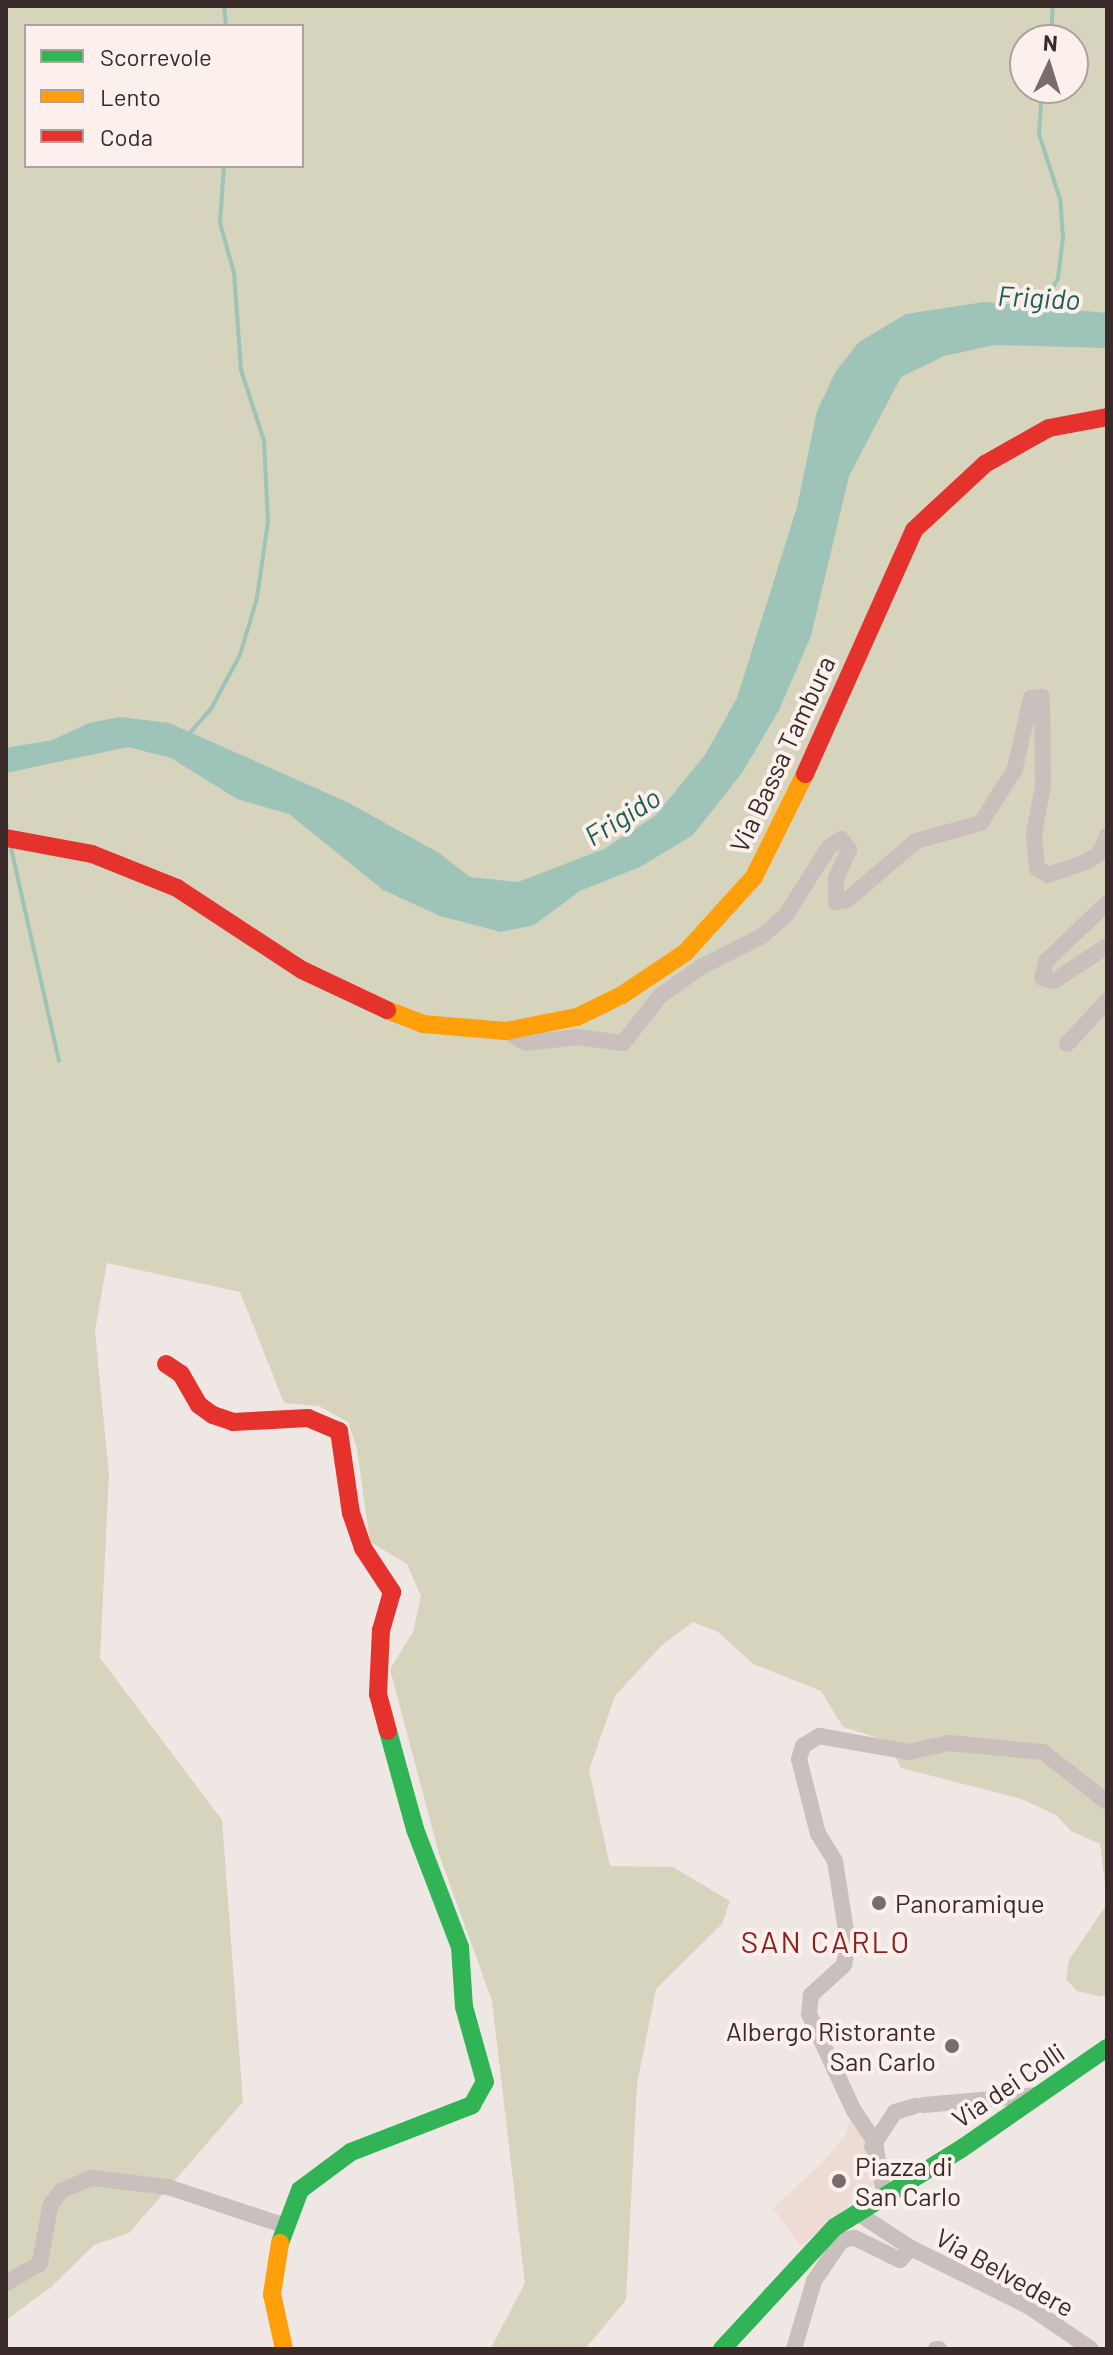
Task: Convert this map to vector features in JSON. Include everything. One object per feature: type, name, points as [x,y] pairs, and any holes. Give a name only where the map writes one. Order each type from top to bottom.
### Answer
[{"type":"street","name":"Via Bassa Tambura","points":[[6,838],[81,851],[177,888],[302,970],[355,998],[423,1024],[506,1031],[577,1017],[622,995],[685,953],[754,877],[776,838],[914,530],[985,464],[1049,428],[1107,417]]},
{"type":"street","points":[[506,1031],[526,1043],[578,1037],[623,1043],[660,996],[701,967],[762,936],[786,915],[829,847],[841,839],[849,850],[836,878],[836,902],[847,900],[916,841],[981,823],[1015,769],[1031,698],[1042,697],[1043,785],[1034,834],[1037,868],[1048,875],[1085,862],[1099,854],[1107,836]]},
{"type":"street","points":[[1107,903],[1046,961],[1042,978],[1054,981],[1107,946]]},
{"type":"street","points":[[1067,1044],[1107,1001]]},
{"type":"street","points":[[166,1364],[181,1374],[199,1405],[213,1415],[233,1422],[308,1418],[339,1431],[351,1513],[363,1548],[392,1592],[381,1630],[378,1694],[415,1829],[460,1947],[464,2007],[485,2082],[472,2105],[351,2152],[300,2190],[283,2225],[272,2294],[284,2349]]},
{"type":"street","points":[[884,2194],[874,2145],[854,2111],[809,2014],[811,1995],[844,1965],[848,1943],[835,1861],[818,1834],[799,1759],[803,1746],[819,1736],[909,1752],[949,1743],[1043,1752],[1107,1802]]},
{"type":"street","name":"Via dei Colli","points":[[722,2349],[813,2248],[856,2212],[1042,2095],[1107,2048]]},
{"type":"street","points":[[874,2145],[895,2112],[920,2106],[1042,2095]]},
{"type":"street","points":[[6,2283],[40,2263],[50,2206],[61,2191],[92,2178],[168,2187],[283,2225]]},
{"type":"street","name":"Via Belvedere","points":[[856,2212],[911,2248],[1028,2306],[1091,2349]]},
{"type":"street","points":[[794,2349],[814,2281],[842,2240],[855,2238],[900,2260],[911,2248]]},
{"type":"shaded area","points":[[6,6],[1107,6],[1107,1901],[1100,1844],[1071,1831],[1056,1815],[1022,1799],[901,1768],[888,1741],[843,1727],[821,1691],[753,1664],[718,1632],[693,1622],[661,1646],[615,1696],[589,1770],[610,1866],[673,1867],[730,1901],[722,1924],[656,1989],[637,2084],[626,2300],[585,2349],[491,2348],[525,2283],[492,2001],[439,1854],[390,1669],[413,1632],[421,1596],[407,1564],[370,1542],[357,1449],[348,1422],[319,1406],[284,1403],[240,1292],[107,1263],[95,1331],[109,1475],[100,1658],[222,1820],[243,2102],[129,2233],[94,2245],[50,2288],[6,2320]]},
{"type":"shaded area","points":[[1107,1904],[1107,1993],[1102,1997],[1077,1991],[1066,1979],[1069,1960]]},
{"type":"shaded area","name":"Piazza di San Carlo","points":[[851,2118],[872,2147],[873,2185],[801,2246],[773,2208],[820,2165],[845,2136]]},
{"type":"water","points":[[984,302],[1107,313],[1107,348],[995,345],[944,356],[901,377],[849,476],[811,636],[779,710],[742,773],[693,835],[640,867],[580,891],[534,925],[501,932],[440,916],[383,890],[289,814],[237,799],[171,758],[128,747],[6,773],[6,748],[52,740],[89,723],[120,717],[169,723],[347,802],[439,853],[470,877],[518,882],[604,849],[655,816],[705,755],[737,698],[797,507],[817,411],[836,371],[859,342],[906,314]]},
{"type":"waterway","points":[[224,6],[226,24]]},
{"type":"waterway","points":[[1052,24],[1053,6]]},
{"type":"waterway","name":"Frigido","points":[[1041,104],[1039,134],[1060,199],[1063,238],[1058,278],[1041,309]]},
{"type":"waterway","points":[[189,734],[211,709],[240,655],[257,598],[268,522],[264,441],[241,370],[234,273],[220,223],[224,168]]},
{"type":"waterway","points":[[11,848],[59,1061]]},
{"type":"traffic: fast","points":[[280,2243],[300,2190],[351,2152],[472,2105],[485,2082],[464,2007],[460,1947],[415,1829],[388,1731]]},
{"type":"traffic: fast","points":[[722,2349],[835,2227],[961,2149],[1107,2048]]},
{"type":"traffic: slow","points":[[387,1010],[423,1024],[506,1031],[577,1017],[622,995],[685,953],[754,877],[805,774]]},
{"type":"traffic: slow","points":[[280,2243],[272,2294],[284,2349]]},
{"type":"traffic: jam","points":[[805,774],[914,530],[985,464],[1049,428],[1107,417]]},
{"type":"traffic: jam","points":[[6,838],[92,854],[177,888],[302,970],[387,1010]]},
{"type":"traffic: jam","points":[[166,1364],[181,1374],[199,1405],[213,1415],[233,1422],[308,1418],[339,1431],[351,1513],[363,1548],[392,1592],[381,1630],[378,1694],[388,1731]]},
{"type":"place","name":"Panoramique","points":[[879,1903]]},
{"type":"place","name":"Albergo Ristorante San Carlo","points":[[952,2046]]},
{"type":"place","name":"Piazza di San Carlo","points":[[839,2181]]},
{"type":"district","name":"SAN CARLO","points":[[826,1941]]}]
